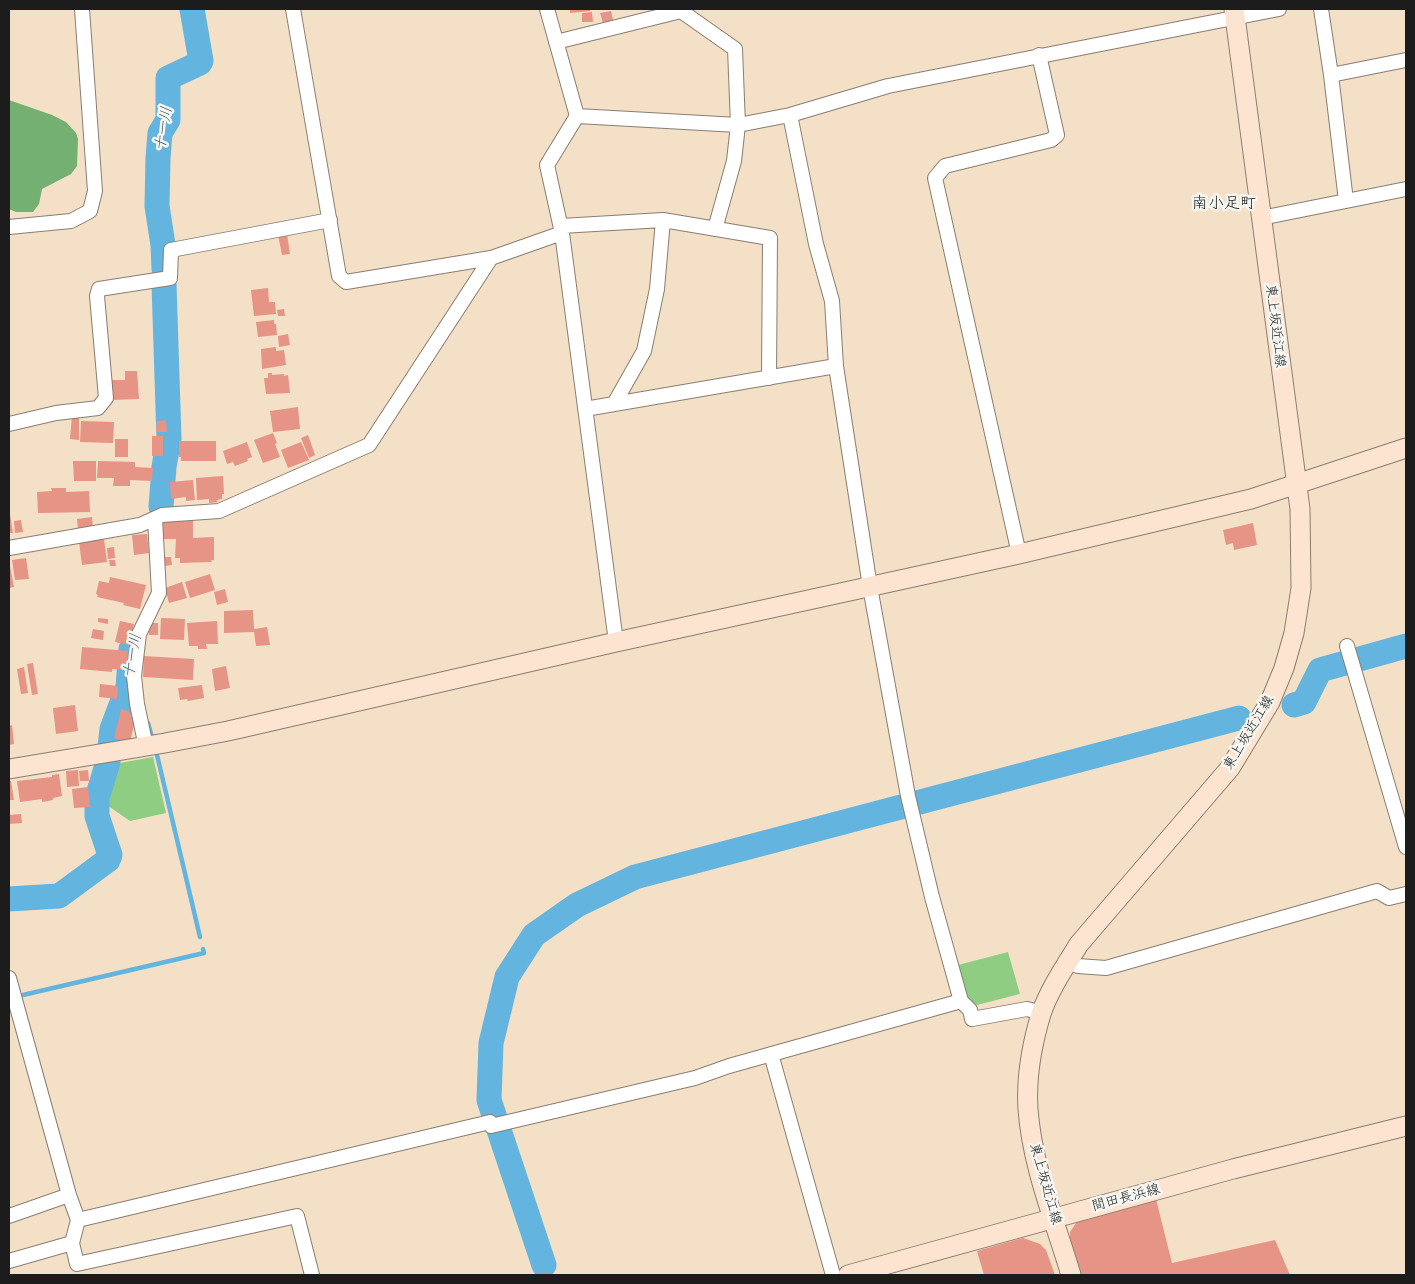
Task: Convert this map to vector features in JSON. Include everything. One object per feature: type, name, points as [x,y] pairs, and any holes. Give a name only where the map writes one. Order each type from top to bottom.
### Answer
[{"type":"main road","name":"東上坂近江線","points":[[1071,1275],[1038,1168],[1031,1136],[1028,1108],[1029,1074],[1033,1047],[1042,1013],[1079,944],[1230,768],[1270,702],[1284,668],[1294,633],[1301,588],[1300,509],[1234,13]]},
{"type":"main road","points":[[9,769],[146,747],[238,728],[399,693],[616,642],[1019,554],[1251,499],[1406,448]]},
{"type":"main road","name":"間田長浜線","points":[[848,1275],[1233,1169],[1406,1126]]},
{"type":"street","points":[[9,227],[71,221],[90,211],[95,191],[82,9]]},
{"type":"street","points":[[293,9],[338,276],[346,282],[491,258],[561,230],[663,220],[770,238],[769,378]]},
{"type":"street","points":[[547,9],[577,116],[547,165],[561,230],[616,642]]},
{"type":"street","points":[[577,116],[738,125],[790,115],[888,86],[1234,13],[1279,9]]},
{"type":"street","points":[[1321,9],[1346,201]]},
{"type":"street","points":[[556,42],[681,11],[735,49],[738,125],[734,161],[715,229]]},
{"type":"street","points":[[1019,554],[935,178],[945,166],[1051,140],[1056,135],[1039,55]]},
{"type":"street","points":[[1331,75],[1406,60]]},
{"type":"street","points":[[790,115],[816,244],[832,301],[836,366],[870,587],[908,796],[932,897],[961,1001],[970,1010],[972,1019],[1027,1008],[1042,1013]]},
{"type":"street","points":[[1261,218],[1406,189]]},
{"type":"street","points":[[9,424],[56,413],[98,408],[106,398],[97,296],[99,289],[170,278],[171,250],[330,220]]},
{"type":"street","points":[[614,404],[644,351],[658,289],[663,220]]},
{"type":"street","points":[[9,548],[140,525],[162,515],[219,511],[369,445],[491,258]]},
{"type":"street","points":[[585,409],[836,366]]},
{"type":"street","points":[[146,747],[137,704],[134,676],[139,634],[159,594],[155,519]]},
{"type":"street","points":[[1347,648],[1406,847]]},
{"type":"street","points":[[1068,962],[1078,966],[1106,968],[1377,891],[1388,898],[1406,894]]},
{"type":"street","points":[[9,978],[78,1220],[72,1243],[78,1270],[297,1216],[312,1275]]},
{"type":"street","points":[[78,1220],[695,1078],[771,1054],[961,1001]]},
{"type":"street","points":[[771,1054],[833,1275]]},
{"type":"street","points":[[9,1216],[70,1195]]},
{"type":"street","points":[[9,1261],[72,1243]]},
{"type":"green space","points":[[9,100],[66,122],[76,133],[78,139],[77,166],[71,174],[42,189],[39,204],[33,212],[16,212],[9,209]]},
{"type":"green space","points":[[153,757],[166,813],[130,821],[104,803],[114,764]]},
{"type":"green space","points":[[1008,952],[1020,994],[977,1005],[966,1001],[958,965]]},
{"type":"building","points":[[570,9],[590,9],[590,11],[570,13]]},
{"type":"building","points":[[611,11],[613,20],[603,23],[600,13]]},
{"type":"building","points":[[592,12],[593,22],[582,22],[582,13]]},
{"type":"building","points":[[287,234],[290,254],[282,255],[278,235]]},
{"type":"building","points":[[268,288],[269,302],[275,302],[276,314],[254,316],[251,290]]},
{"type":"building","points":[[284,309],[285,316],[278,316],[277,310]]},
{"type":"building","points":[[274,320],[277,335],[258,337],[256,322]]},
{"type":"building","points":[[288,334],[290,345],[279,347],[278,336]]},
{"type":"building","points":[[276,347],[276,351],[284,350],[286,365],[262,369],[261,349]]},
{"type":"building","points":[[125,371],[137,371],[139,399],[112,400],[111,380],[125,380]]},
{"type":"building","points":[[268,373],[272,373],[272,375],[288,375],[290,393],[266,394],[264,378],[268,378]]},
{"type":"building","points":[[298,407],[300,429],[273,432],[270,411]]},
{"type":"building","points":[[72,415],[79,415],[79,440],[70,439]]},
{"type":"building","points":[[166,420],[167,432],[156,432],[157,421]]},
{"type":"building","points":[[81,421],[114,422],[113,443],[80,442]]},
{"type":"building","points":[[273,433],[280,457],[263,463],[254,440]]},
{"type":"building","points":[[308,435],[315,455],[309,458],[301,438]]},
{"type":"building","points":[[152,436],[163,436],[163,456],[152,456]]},
{"type":"building","points":[[115,439],[128,439],[128,457],[115,457]]},
{"type":"building","points":[[179,441],[216,441],[216,461],[181,461],[181,457],[179,457]]},
{"type":"building","points":[[247,442],[252,457],[247,459],[248,461],[235,466],[233,462],[227,464],[223,451]]},
{"type":"building","points":[[301,442],[309,460],[288,468],[281,450]]},
{"type":"building","points":[[73,461],[96,461],[96,481],[74,481]]},
{"type":"building","points":[[98,461],[135,462],[135,467],[153,468],[152,481],[130,480],[130,486],[113,486],[114,478],[97,478]]},
{"type":"building","points":[[223,476],[224,494],[222,494],[222,499],[209,503],[209,499],[197,500],[196,478]]},
{"type":"building","points":[[193,480],[195,500],[186,501],[186,497],[171,499],[170,482]]},
{"type":"building","points":[[51,488],[66,488],[66,492],[89,491],[90,512],[38,513],[37,492],[52,491]]},
{"type":"building","points":[[10,514],[13,533],[9,533]]},
{"type":"building","points":[[92,517],[93,528],[78,530],[77,519]]},
{"type":"building","points":[[193,519],[193,538],[214,537],[214,560],[211,560],[212,562],[180,563],[180,558],[175,558],[176,539],[160,539],[160,520]]},
{"type":"building","points":[[21,520],[23,532],[15,533],[14,521]]},
{"type":"building","points":[[1253,523],[1257,545],[1234,550],[1233,543],[1226,545],[1223,530]]},
{"type":"building","points":[[147,534],[149,553],[134,555],[132,535]]},
{"type":"building","points":[[104,539],[107,562],[82,565],[79,542]]},
{"type":"building","points":[[114,547],[115,558],[108,559],[107,548]]},
{"type":"building","points":[[164,557],[171,557],[172,565],[164,566]]},
{"type":"building","points":[[26,558],[29,579],[15,580],[12,560]]},
{"type":"building","points":[[109,560],[115,560],[116,566],[110,566]]},
{"type":"building","points":[[9,561],[14,587],[9,588]]},
{"type":"building","points":[[210,574],[215,590],[190,598],[185,582]]},
{"type":"building","points":[[110,577],[146,585],[140,609],[97,597],[99,581],[109,583]]},
{"type":"building","points":[[182,582],[187,598],[169,603],[165,588]]},
{"type":"building","points":[[225,589],[228,602],[217,605],[214,592]]},
{"type":"building","points":[[253,610],[254,629],[267,627],[270,645],[256,646],[254,632],[224,633],[224,611]]},
{"type":"building","points":[[98,618],[108,619],[108,624],[98,622]]},
{"type":"building","points":[[161,618],[185,619],[184,640],[160,639]]},
{"type":"building","points":[[120,621],[134,624],[129,645],[115,642]]},
{"type":"building","points":[[217,621],[218,644],[206,644],[207,649],[189,646],[187,623]]},
{"type":"building","points":[[149,623],[158,623],[158,635],[149,635]]},
{"type":"building","points":[[93,629],[104,631],[103,640],[91,638]]},
{"type":"building","points":[[82,647],[128,651],[126,670],[112,669],[112,672],[80,669]]},
{"type":"building","points":[[144,656],[194,659],[193,680],[143,677]]},
{"type":"building","points":[[33,663],[38,694],[32,695],[27,664]]},
{"type":"building","points":[[226,666],[230,688],[215,691],[212,669]]},
{"type":"building","points":[[24,667],[28,693],[21,694],[17,669]]},
{"type":"building","points":[[100,684],[118,686],[117,699],[99,697]]},
{"type":"building","points":[[202,685],[204,698],[188,701],[187,699],[180,700],[178,688]]},
{"type":"building","points":[[75,705],[78,731],[56,734],[53,708]]},
{"type":"building","points":[[121,709],[131,712],[130,716],[136,717],[130,742],[114,738]]},
{"type":"building","points":[[12,725],[14,744],[9,745],[9,726]]},
{"type":"building","points":[[78,770],[79,786],[67,787],[66,771]]},
{"type":"building","points":[[88,770],[89,781],[80,781],[79,771]]},
{"type":"building","points":[[59,774],[62,796],[42,802],[42,799],[20,802],[17,781],[52,777],[52,775]]},
{"type":"building","points":[[9,781],[11,781],[14,800],[9,800]]},
{"type":"building","points":[[88,787],[90,807],[74,808],[72,789]]},
{"type":"building","points":[[21,814],[22,823],[9,824],[9,815]]},
{"type":"building","points":[[1155,1195],[1172,1263],[1275,1240],[1290,1275],[1079,1275],[1070,1239],[1070,1232],[1078,1220]]},
{"type":"building","points":[[1023,1238],[1040,1244],[1046,1250],[1055,1275],[984,1275],[977,1251]]},
{"type":"waterway","name":"十一川","points":[[164,269],[163,245],[157,206],[160,133],[168,120],[168,78],[201,61],[192,9]]},
{"type":"waterway","name":"十一川","points":[[161,507],[164,467],[169,439],[164,284]]},
{"type":"waterway","points":[[1294,705],[1304,702],[1320,670],[1406,646]]},
{"type":"waterway","name":"十一川","points":[[110,747],[112,729],[128,687],[131,649]]},
{"type":"waterway","points":[[544,1265],[489,1100],[491,1043],[507,977],[534,935],[577,905],[635,877],[1239,718]]},
{"type":"waterway","points":[[148,723],[152,737]]},
{"type":"waterway","points":[[157,755],[200,937]]},
{"type":"waterway","name":"十一川","points":[[9,899],[59,896],[108,860],[110,855],[97,816],[97,798],[108,762]]},
{"type":"waterway","points":[[23,995],[204,953],[203,949]]},
{"type":"district","name":"南小足町","points":[[1224,204]]}]
